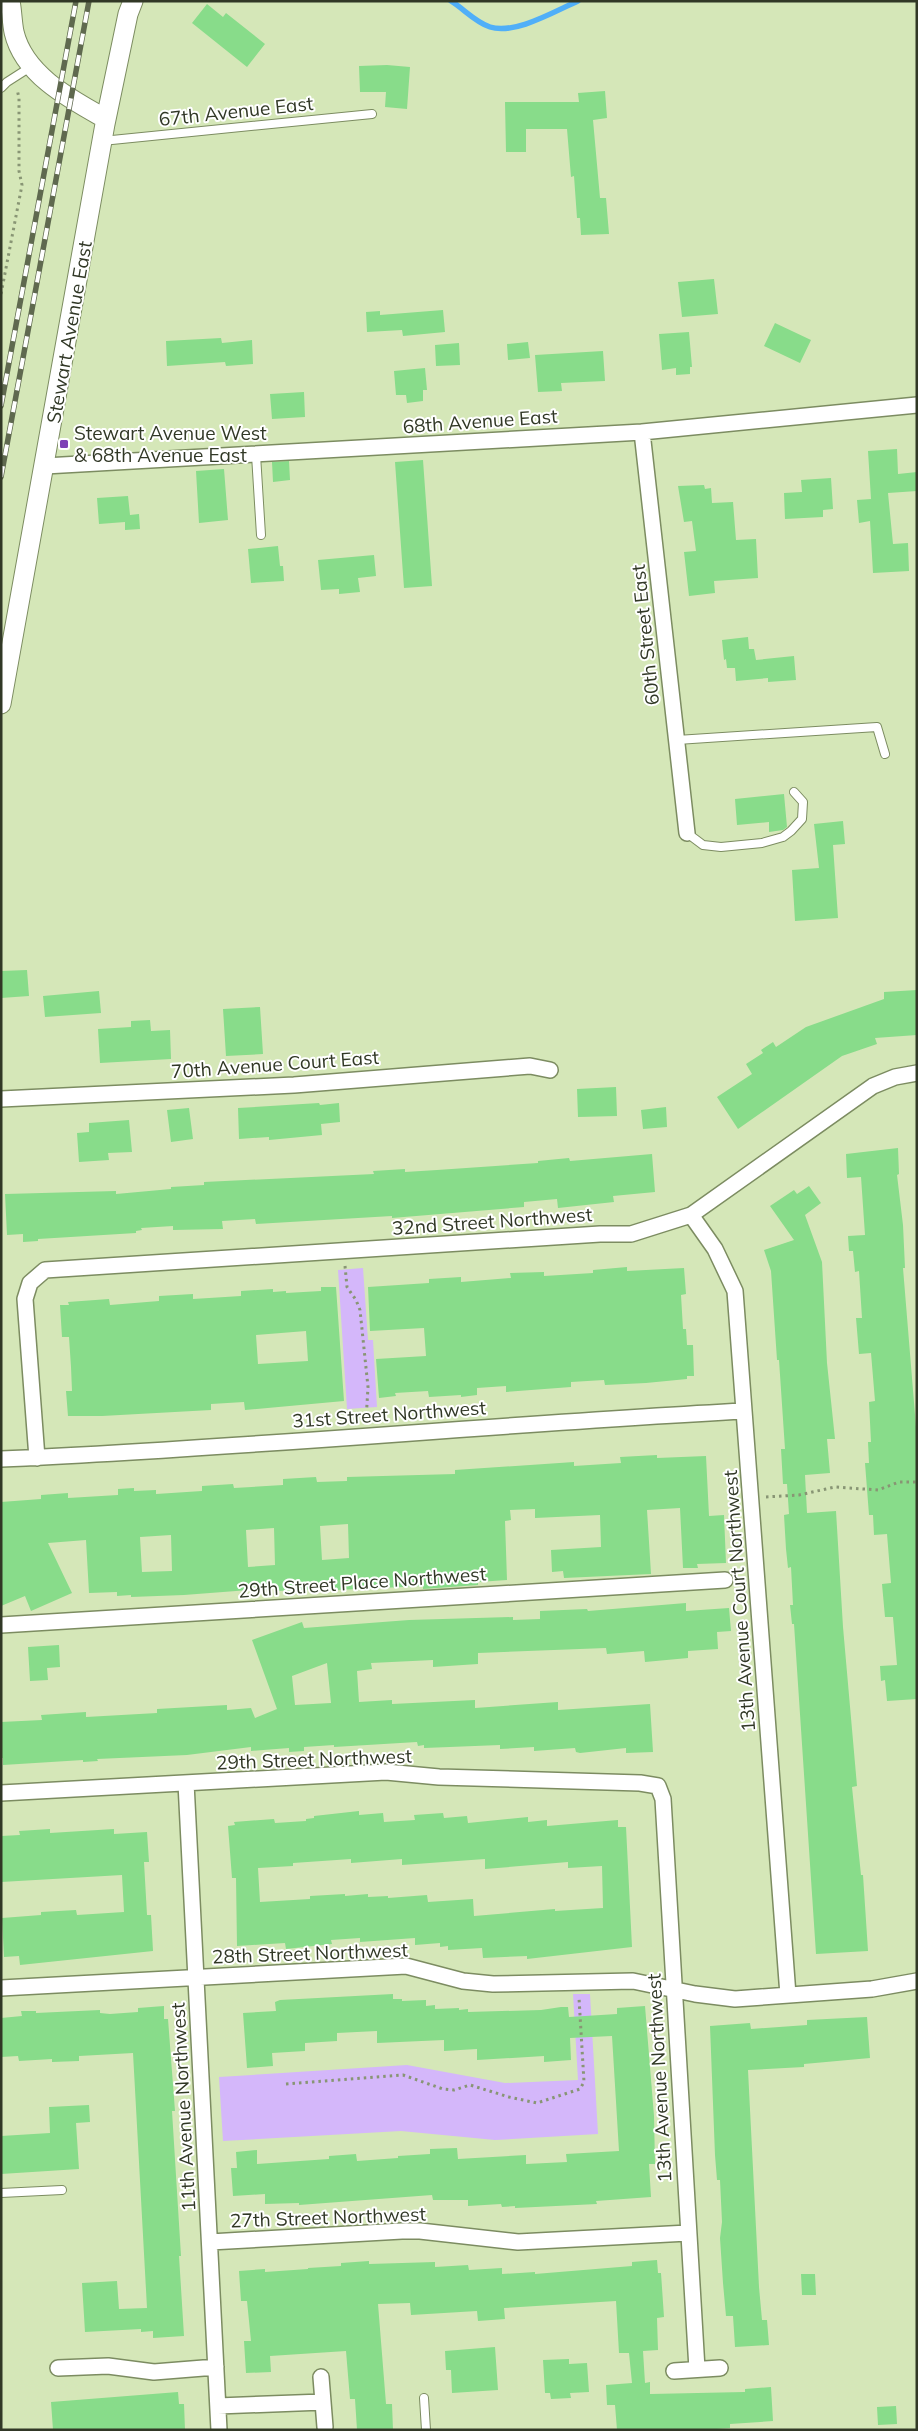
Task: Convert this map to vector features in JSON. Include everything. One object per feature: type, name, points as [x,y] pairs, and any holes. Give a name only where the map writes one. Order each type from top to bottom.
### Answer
[{"type":"street","points":[[10,1],[14,33],[23,53],[32,66],[70,99],[106,119]]},
{"type":"street","name":"Stewart Avenue East","points":[[1,704],[46,466],[106,119],[128,14],[133,1]]},
{"type":"street","name":"68th Avenue East","points":[[46,466],[642,432],[917,405]]},
{"type":"street","name":"60th Street East","points":[[642,432],[687,833]]},
{"type":"street","name":"70th Avenue Court East","points":[[1,1099],[294,1085],[530,1066],[550,1070]]},
{"type":"street","name":"32nd Street Northwest","points":[[37,1458],[25,1299],[30,1282],[45,1270],[600,1234],[631,1234],[691,1215],[873,1086],[895,1077],[917,1073]]},
{"type":"street","name":"13th Avenue Court Northwest","points":[[691,1215],[715,1249],[735,1291],[788,1995]]},
{"type":"street","name":"31st Street Northwest","points":[[37,1458],[366,1437],[572,1420],[744,1411]]},
{"type":"street","points":[[1,1459],[37,1458]]},
{"type":"street","name":"29th Street Place Northwest","points":[[1,1625],[725,1580]]},
{"type":"street","name":"29th Street Northwest","points":[[1,1793],[386,1772],[439,1777],[640,1782],[658,1786]]},
{"type":"street","name":"11th Avenue Northwest","points":[[186,1783],[219,2430]]},
{"type":"street","name":"13th Avenue Northwest","points":[[658,1786],[664,1800],[697,2369]]},
{"type":"street","name":"28th Street Northwest","points":[[1,1988],[406,1966],[463,1981],[493,1984],[633,1982],[695,1994],[735,1999],[872,1989],[917,1982]]},
{"type":"street","name":"27th Street Northwest","points":[[210,2242],[402,2231],[420,2231],[518,2242],[688,2233]]},
{"type":"street","points":[[58,2368],[108,2366],[154,2372],[216,2367]]},
{"type":"street","points":[[674,2370],[720,2368]]},
{"type":"street","points":[[322,2377],[325,2427]]},
{"type":"street","points":[[218,2406],[323,2402]]},
{"type":"lane","points":[[1,88],[32,66]]},
{"type":"lane","name":"67th Avenue East","points":[[102,141],[372,114]]},
{"type":"lane","points":[[256,455],[261,535]]},
{"type":"lane","points":[[677,740],[877,727],[886,754]]},
{"type":"lane","points":[[687,833],[703,845],[721,848],[783,837],[802,819],[803,802],[794,792]]},
{"type":"lane","points":[[1,2194],[62,2190]]},
{"type":"lane","points":[[424,2398],[426,2430]]},
{"type":"path","points":[[1,294],[22,185],[18,171],[19,98],[14,78]]},
{"type":"path","points":[[343,1250],[347,1287],[360,1310],[368,1387],[366,1437]]},
{"type":"path","points":[[751,1498],[800,1495],[835,1487],[878,1490],[898,1482],[917,1482]]},
{"type":"path","points":[[286,2084],[332,2082],[392,2075],[416,2078],[443,2089],[454,2090],[470,2084],[509,2097],[537,2103],[580,2089],[584,2082],[578,1982]]},
{"type":"shaded area","points":[[363,1268],[368,1340],[373,1340],[377,1407],[347,1409],[338,1270]]},
{"type":"shaded area","points":[[573,1994],[590,1994],[598,2134],[495,2140],[401,2131],[223,2141],[219,2077],[407,2065],[505,2083],[578,2080]]},
{"type":"building","points":[[207,4],[223,17],[226,13],[265,44],[247,67],[192,23]]},
{"type":"building","points":[[387,65],[410,67],[407,109],[385,107],[386,92],[360,92],[359,66]]},
{"type":"building","points":[[605,91],[607,118],[593,120],[600,198],[606,198],[609,234],[581,235],[580,218],[577,218],[574,176],[571,177],[567,129],[526,129],[526,152],[506,152],[505,102],[579,102],[578,93]]},
{"type":"building","points":[[714,279],[718,314],[682,317],[678,282]]},
{"type":"building","points":[[443,310],[445,332],[403,336],[402,330],[367,332],[366,312],[380,311],[380,315]]},
{"type":"building","points":[[775,323],[811,340],[800,363],[764,346]]},
{"type":"building","points":[[689,332],[692,367],[690,367],[690,374],[676,375],[676,368],[662,370],[659,334]]},
{"type":"building","points":[[221,338],[222,343],[252,340],[253,364],[226,366],[225,362],[167,366],[166,341]]},
{"type":"building","points":[[528,342],[530,358],[508,360],[507,344]]},
{"type":"building","points":[[459,343],[460,365],[436,366],[435,345]]},
{"type":"building","points":[[603,351],[605,381],[561,383],[562,391],[538,392],[535,355]]},
{"type":"building","points":[[425,368],[427,390],[423,390],[423,401],[407,403],[406,395],[396,395],[394,371]]},
{"type":"building","points":[[304,392],[305,417],[272,419],[270,394]]},
{"type":"building","points":[[897,449],[898,474],[917,472],[917,491],[888,493],[893,544],[908,543],[909,571],[873,573],[870,521],[859,523],[857,500],[871,499],[868,451]]},
{"type":"building","points":[[423,460],[432,586],[404,588],[395,462]]},
{"type":"building","points":[[289,461],[290,480],[273,482],[272,462]]},
{"type":"building","points":[[224,469],[228,520],[199,523],[196,471]]},
{"type":"building","points":[[831,478],[833,509],[823,510],[823,517],[785,519],[784,493],[802,492],[801,480]]},
{"type":"building","points":[[704,485],[705,489],[711,488],[712,503],[733,502],[736,540],[756,539],[758,578],[714,581],[715,593],[689,596],[684,552],[696,551],[692,521],[684,522],[678,486]]},
{"type":"building","points":[[128,496],[130,515],[139,514],[140,529],[125,530],[125,522],[99,524],[97,498]]},
{"type":"building","points":[[278,546],[280,566],[283,566],[284,581],[251,583],[248,549]]},
{"type":"building","points":[[374,555],[376,576],[358,578],[360,592],[339,594],[339,589],[321,590],[318,560]]},
{"type":"building","points":[[748,637],[749,649],[754,649],[756,660],[794,656],[796,680],[768,682],[768,678],[736,681],[735,668],[727,668],[726,659],[724,660],[722,640]]},
{"type":"building","points":[[784,794],[787,827],[783,830],[769,832],[769,822],[737,825],[735,799]]},
{"type":"building","points":[[843,821],[845,844],[833,845],[838,918],[795,921],[792,870],[819,868],[814,824]]},
{"type":"building","points":[[27,970],[29,996],[1,998],[1,971]]},
{"type":"building","points":[[917,990],[917,1035],[875,1038],[877,1044],[842,1056],[738,1129],[717,1097],[752,1074],[746,1064],[763,1053],[761,1050],[773,1042],[776,1047],[806,1027],[884,999],[884,992]]},
{"type":"building","points":[[99,991],[101,1013],[45,1017],[43,996]]},
{"type":"building","points":[[260,1007],[263,1054],[226,1056],[223,1009]]},
{"type":"building","points":[[150,1020],[151,1031],[170,1030],[171,1059],[100,1063],[98,1029],[131,1027],[131,1021]]},
{"type":"building","points":[[616,1087],[617,1116],[578,1117],[577,1089]]},
{"type":"building","points":[[319,1103],[320,1105],[339,1103],[340,1122],[321,1124],[322,1135],[269,1140],[269,1137],[239,1139],[238,1108]]},
{"type":"building","points":[[666,1107],[667,1127],[643,1129],[641,1110]]},
{"type":"building","points":[[189,1108],[193,1139],[171,1142],[167,1110]]},
{"type":"building","points":[[129,1120],[132,1152],[108,1153],[109,1160],[79,1162],[77,1133],[89,1132],[89,1123]]},
{"type":"building","points":[[898,1148],[899,1174],[897,1175],[903,1225],[905,1268],[903,1268],[917,1439],[917,1699],[887,1701],[885,1680],[881,1681],[880,1666],[897,1665],[893,1617],[885,1617],[882,1584],[891,1583],[887,1534],[874,1535],[873,1515],[869,1515],[865,1463],[869,1463],[868,1442],[871,1442],[869,1402],[875,1401],[871,1353],[859,1354],[856,1318],[862,1318],[859,1271],[855,1272],[853,1251],[849,1251],[848,1236],[865,1235],[861,1177],[847,1178],[846,1154]]},
{"type":"building","points":[[652,1154],[655,1192],[613,1196],[614,1202],[558,1208],[557,1199],[524,1202],[524,1207],[392,1218],[392,1216],[256,1224],[255,1219],[222,1221],[223,1229],[173,1230],[173,1226],[141,1228],[142,1230],[136,1231],[136,1233],[38,1239],[38,1241],[23,1242],[23,1234],[7,1235],[5,1194],[116,1191],[116,1194],[204,1185],[204,1182],[374,1174],[373,1171],[405,1169],[405,1172],[538,1163],[538,1161],[569,1158],[570,1161]]},
{"type":"building","points":[[809,1186],[821,1203],[805,1215],[822,1262],[827,1363],[835,1439],[827,1439],[830,1473],[805,1475],[807,1513],[836,1511],[843,1627],[857,1786],[852,1787],[861,1875],[863,1875],[868,1951],[816,1954],[794,1624],[792,1624],[790,1605],[793,1605],[791,1567],[788,1568],[786,1549],[784,1515],[789,1514],[787,1484],[783,1484],[781,1449],[785,1449],[779,1360],[777,1360],[771,1271],[764,1250],[794,1240],[770,1206],[794,1190],[797,1194]]},
{"type":"building","points":[[627,1267],[627,1271],[684,1268],[686,1294],[681,1295],[683,1329],[686,1329],[687,1345],[693,1345],[694,1376],[687,1376],[687,1379],[605,1385],[604,1380],[571,1382],[571,1387],[506,1392],[506,1386],[477,1388],[477,1395],[461,1397],[461,1395],[429,1397],[428,1391],[395,1393],[396,1396],[379,1398],[376,1359],[426,1356],[424,1328],[370,1331],[368,1287],[429,1283],[429,1279],[461,1277],[461,1282],[511,1278],[510,1273],[544,1272],[544,1276],[593,1273],[593,1270]]},
{"type":"building","points":[[321,1287],[336,1287],[344,1401],[245,1410],[244,1402],[211,1404],[211,1410],[68,1416],[66,1391],[72,1391],[69,1337],[62,1337],[60,1305],[69,1305],[68,1302],[109,1299],[110,1305],[159,1301],[159,1296],[193,1294],[193,1299],[241,1296],[241,1291],[273,1289],[273,1292],[286,1291],[286,1293],[321,1291]],"holes":[[[306,1331],[308,1361],[258,1364],[256,1335]]]},
{"type":"building","points":[[657,1455],[657,1458],[706,1456],[709,1516],[724,1515],[726,1563],[697,1564],[698,1568],[683,1568],[680,1508],[647,1510],[651,1574],[564,1578],[563,1571],[552,1572],[551,1550],[601,1547],[600,1515],[535,1518],[535,1509],[510,1510],[511,1520],[505,1521],[507,1580],[478,1582],[478,1585],[423,1589],[423,1586],[277,1591],[277,1585],[249,1587],[249,1590],[184,1595],[117,1596],[117,1592],[89,1593],[86,1540],[48,1543],[72,1593],[31,1611],[25,1596],[1,1606],[1,1502],[41,1499],[41,1495],[68,1493],[68,1498],[118,1495],[118,1489],[134,1488],[134,1491],[156,1490],[156,1494],[202,1491],[202,1486],[233,1484],[234,1488],[283,1485],[283,1479],[316,1477],[317,1482],[347,1481],[347,1477],[455,1474],[455,1470],[574,1462],[574,1466],[621,1463],[620,1457]],"holes":[[[348,1524],[349,1558],[322,1560],[320,1526]],[[274,1528],[275,1565],[248,1567],[246,1530]],[[171,1535],[172,1571],[142,1572],[140,1537]]]},
{"type":"building","points":[[686,1603],[686,1611],[729,1608],[731,1631],[717,1632],[718,1649],[688,1651],[688,1658],[645,1662],[644,1651],[607,1654],[606,1648],[478,1653],[478,1664],[433,1667],[433,1660],[371,1663],[372,1669],[357,1671],[359,1702],[392,1700],[392,1704],[475,1700],[475,1708],[558,1702],[558,1710],[650,1704],[653,1752],[626,1753],[626,1748],[580,1753],[576,1752],[575,1748],[534,1751],[534,1747],[500,1749],[500,1745],[424,1748],[424,1745],[418,1746],[417,1742],[304,1747],[304,1751],[289,1752],[289,1748],[251,1751],[251,1747],[187,1755],[97,1759],[98,1761],[83,1762],[83,1760],[3,1765],[3,1758],[1,1758],[1,1722],[42,1720],[41,1715],[86,1712],[86,1717],[157,1713],[157,1709],[227,1705],[227,1710],[251,1708],[255,1718],[277,1709],[252,1640],[302,1622],[304,1628],[409,1620],[513,1617],[513,1620],[540,1619],[540,1611],[587,1609],[588,1611]],"holes":[[[327,1663],[331,1703],[295,1705],[292,1676]]]},
{"type":"building","points":[[59,1645],[60,1667],[47,1668],[48,1680],[30,1681],[28,1647]]},
{"type":"building","points":[[359,1811],[359,1815],[383,1813],[384,1822],[415,1820],[414,1815],[443,1813],[444,1818],[467,1816],[468,1823],[528,1817],[528,1822],[547,1820],[547,1826],[618,1820],[618,1827],[626,1827],[632,1947],[527,1959],[527,1956],[483,1958],[482,1948],[448,1950],[448,1946],[440,1947],[440,1943],[415,1945],[415,1938],[360,1942],[360,1938],[331,1940],[332,1944],[286,1949],[285,1943],[237,1946],[236,1878],[232,1878],[228,1826],[235,1825],[234,1822],[274,1819],[275,1823],[306,1821],[306,1819],[314,1818],[314,1816]],"holes":[[[351,1859],[351,1863],[402,1859],[402,1865],[485,1859],[485,1869],[568,1862],[568,1868],[602,1866],[603,1908],[555,1911],[555,1909],[474,1916],[473,1899],[428,1902],[427,1895],[388,1898],[388,1896],[368,1897],[368,1894],[345,1896],[345,1894],[310,1896],[310,1899],[260,1902],[258,1868],[293,1866],[293,1863]]]},
{"type":"building","points":[[50,1829],[50,1833],[114,1829],[114,1834],[147,1832],[149,1862],[144,1862],[147,1915],[151,1915],[153,1951],[20,1965],[19,1956],[4,1957],[2,1918],[41,1915],[41,1912],[76,1910],[77,1915],[124,1912],[122,1875],[1,1882],[1,1836],[20,1835],[19,1831]]},
{"type":"building","points":[[393,1994],[393,1999],[402,1999],[402,2001],[426,2000],[426,2006],[435,2005],[435,2009],[459,2008],[459,2010],[468,2009],[468,2012],[541,2010],[568,2007],[569,2017],[617,2014],[617,2008],[645,2006],[654,2116],[655,2164],[649,2164],[651,2197],[596,2201],[597,2204],[515,2208],[515,2206],[502,2207],[501,2204],[468,2206],[468,2200],[433,2200],[432,2195],[299,2205],[299,2203],[265,2204],[265,2194],[233,2196],[231,2168],[237,2168],[236,2152],[257,2150],[257,2164],[329,2159],[329,2156],[356,2154],[357,2161],[398,2158],[398,2156],[430,2154],[430,2149],[457,2148],[458,2159],[526,2155],[526,2164],[567,2162],[566,2154],[619,2151],[612,2036],[570,2038],[571,2060],[544,2062],[544,2056],[477,2060],[477,2049],[444,2051],[444,2040],[377,2043],[377,2031],[337,2033],[337,2041],[305,2043],[305,2051],[272,2053],[273,2066],[247,2068],[243,2013],[276,2011],[275,2002],[280,2000]]},
{"type":"building","points":[[164,2006],[164,2019],[168,2019],[175,2111],[172,2111],[184,2336],[153,2338],[153,2331],[141,2332],[141,2329],[85,2332],[82,2283],[117,2281],[119,2309],[147,2308],[133,2053],[79,2056],[79,2061],[52,2062],[52,2059],[19,2061],[18,2056],[1,2057],[1,2018],[22,2016],[21,2011],[36,2011],[36,2013],[100,2010],[100,2013],[110,2014],[138,2012],[138,2008]]},
{"type":"building","points":[[867,2017],[870,2058],[804,2064],[804,2067],[748,2070],[759,2287],[762,2320],[767,2320],[769,2345],[735,2347],[733,2316],[726,2316],[723,2283],[720,2238],[722,2222],[720,2180],[717,2180],[715,2155],[710,2026],[750,2023],[751,2029],[807,2025],[807,2020]]},
{"type":"building","points":[[89,2105],[90,2122],[76,2123],[79,2169],[1,2174],[1,2136],[50,2133],[49,2107]]},
{"type":"building","points":[[657,2260],[658,2273],[661,2273],[664,2317],[657,2318],[658,2350],[643,2351],[645,2383],[650,2382],[650,2394],[745,2392],[745,2389],[771,2387],[773,2421],[730,2424],[730,2428],[704,2430],[617,2430],[615,2405],[607,2405],[606,2385],[632,2383],[629,2353],[619,2353],[616,2301],[504,2308],[505,2319],[478,2321],[477,2311],[411,2315],[410,2303],[378,2304],[386,2404],[392,2404],[393,2430],[357,2430],[355,2399],[350,2399],[346,2351],[270,2356],[271,2372],[246,2373],[244,2341],[251,2341],[247,2301],[241,2301],[239,2271],[265,2269],[265,2272],[308,2269],[341,2266],[341,2263],[369,2261],[369,2264],[435,2262],[435,2267],[468,2265],[469,2270],[502,2268],[502,2274],[535,2272],[535,2274],[632,2266],[632,2262]]},
{"type":"building","points":[[801,2274],[815,2274],[816,2295],[802,2295]]},
{"type":"building","points":[[495,2347],[498,2390],[452,2393],[451,2370],[446,2370],[445,2351]]},
{"type":"building","points":[[569,2359],[569,2364],[587,2363],[589,2392],[570,2393],[571,2398],[551,2399],[550,2393],[545,2393],[543,2360]]},
{"type":"building","points":[[178,2392],[179,2404],[184,2404],[185,2430],[53,2430],[51,2402]]},
{"type":"building","points":[[896,2406],[897,2424],[878,2425],[877,2407]]},
{"type":"waterway","points":[[451,1],[479,22],[500,29],[535,21],[578,1]]},
{"type":"railway","points":[[1,406],[76,1]]},
{"type":"railway","points":[[1,477],[89,1]]},
{"type":"place","name":"Stewart Avenue West & 68th Avenue East","points":[[64,444]]}]
